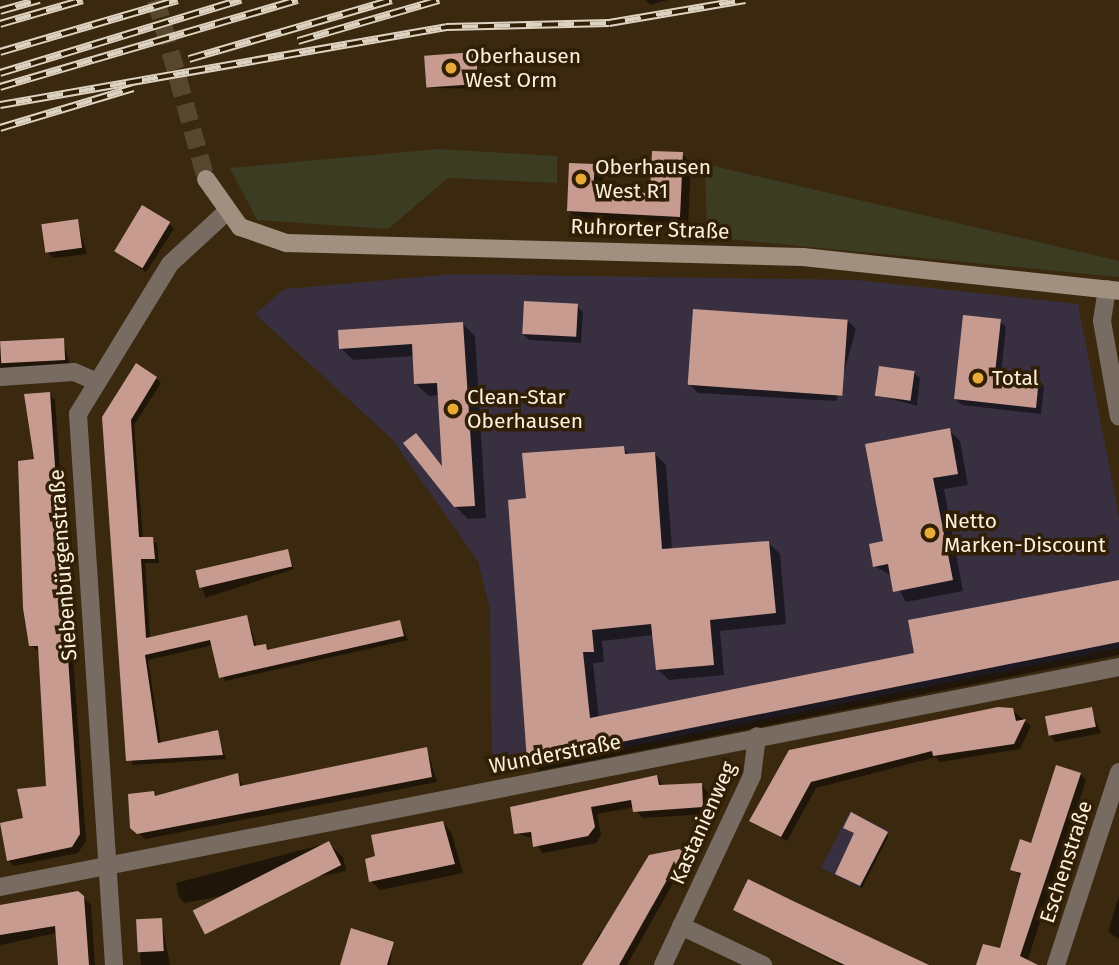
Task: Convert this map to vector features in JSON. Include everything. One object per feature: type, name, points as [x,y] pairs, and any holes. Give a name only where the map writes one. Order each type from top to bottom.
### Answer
[{"type":"main road","name":"Ruhrorter Straße","points":[[206,179],[225,213],[261,236],[308,245],[817,258],[1113,290]]},
{"type":"street","name":"Siebenbürgenstraße","points":[[114,965],[77,426],[81,402],[176,256],[225,213]]},
{"type":"street","points":[[1113,290],[1102,321],[1119,417]]},
{"type":"street","points":[[0,377],[74,372],[95,381]]},
{"type":"street","name":"Wunderstraße","points":[[0,887],[757,736],[1119,667]]},
{"type":"street","name":"Kastanienweg","points":[[663,965],[752,776],[757,736]]},
{"type":"street","name":"Eschenstraße","points":[[1056,965],[1119,772]]},
{"type":"street","points":[[681,926],[763,965]]},
{"type":"shaded area","points":[[453,274],[856,280],[1078,304],[1119,517],[1119,648],[492,774],[490,610],[478,561],[391,438],[255,314],[285,289]]},
{"type":"shaded area","points":[[850,811],[889,831],[860,888],[821,868]]},
{"type":"green space","points":[[438,149],[557,156],[557,183],[448,178],[388,229],[257,220],[230,168]]},
{"type":"green space","points":[[705,164],[1119,261],[1119,277],[707,237]]},
{"type":"building","name":"Oberhausen West Orm","points":[[476,52],[478,84],[426,88],[424,56]]},
{"type":"building","name":"Oberhausen West R1","points":[[652,151],[683,152],[680,217],[567,211],[569,163],[595,164],[593,191],[650,193]]},
{"type":"building","points":[[142,205],[170,222],[142,268],[114,251]]},
{"type":"building","points":[[78,219],[82,248],[45,253],[41,224]]},
{"type":"building","points":[[524,301],[578,304],[576,337],[522,334]]},
{"type":"building","points":[[693,309],[848,320],[842,396],[688,385]]},
{"type":"building","points":[[963,315],[1001,319],[995,373],[1039,378],[1036,408],[954,399]]},
{"type":"building","name":"Clean-Star Oberhausen","points":[[463,322],[475,506],[454,507],[403,443],[416,433],[442,466],[437,383],[414,384],[412,344],[339,349],[338,330]]},
{"type":"building","points":[[64,338],[65,360],[1,363],[0,341]]},
{"type":"building","points":[[136,363],[157,377],[131,420],[139,537],[153,537],[155,559],[141,559],[146,638],[247,615],[254,646],[266,644],[267,650],[400,620],[404,636],[219,678],[210,640],[145,655],[158,743],[218,730],[223,755],[126,761],[102,417]]},
{"type":"building","points":[[879,366],[915,371],[910,401],[875,396]]},
{"type":"building","points":[[50,392],[80,834],[72,847],[7,861],[0,823],[23,818],[17,789],[46,786],[38,646],[29,646],[23,608],[18,461],[34,459],[24,394]]},
{"type":"building","points":[[950,428],[958,474],[933,478],[953,580],[893,592],[888,564],[873,567],[869,544],[883,541],[865,444]]},
{"type":"building","points":[[624,446],[625,454],[655,452],[662,549],[769,541],[776,613],[710,620],[714,665],[656,670],[651,624],[592,630],[594,652],[583,652],[590,718],[914,653],[908,620],[1119,580],[1119,642],[527,761],[508,500],[526,498],[522,453]]},
{"type":"building","points":[[288,549],[292,567],[199,588],[195,570]]},
{"type":"building","points":[[998,707],[1013,708],[1016,721],[1026,719],[1014,744],[933,756],[932,751],[811,782],[781,837],[749,821],[789,750]]},
{"type":"building","points":[[1092,707],[1096,727],[1049,736],[1045,716]]},
{"type":"building","points":[[427,747],[432,777],[137,834],[130,828],[128,794],[154,791],[155,796],[238,773],[240,786]]},
{"type":"building","points":[[1056,765],[1081,773],[1020,956],[1038,965],[976,965],[983,944],[1000,948],[1021,873],[1010,870],[1020,839],[1031,843]]},
{"type":"building","points":[[657,775],[659,785],[702,783],[703,807],[633,812],[631,800],[591,807],[595,827],[588,836],[533,847],[531,832],[514,834],[510,807]]},
{"type":"building","points":[[851,812],[888,832],[860,886],[835,874],[854,833],[843,828]]},
{"type":"building","points":[[443,821],[455,864],[369,882],[365,859],[375,856],[371,835]]},
{"type":"building","points":[[329,841],[341,865],[205,935],[193,910]]},
{"type":"building","points":[[685,848],[619,965],[582,965],[649,855]]},
{"type":"building","points":[[748,879],[929,965],[845,965],[832,959],[733,910]]},
{"type":"building","points":[[78,891],[84,896],[89,965],[58,965],[55,926],[0,935],[0,905]]},
{"type":"building","points":[[162,918],[164,951],[138,952],[136,919]]},
{"type":"building","points":[[351,928],[394,942],[387,965],[340,965]]},
{"type":"tunnel","points":[[156,0],[206,179]]},
{"type":"railway","points":[[0,11],[39,0]]},
{"type":"railway","points":[[0,24],[83,0]]},
{"type":"railway","points":[[0,52],[178,0]]},
{"type":"railway","points":[[0,73],[241,0]]},
{"type":"railway","points":[[0,87],[298,0]]},
{"type":"railway","points":[[189,59],[392,0]]},
{"type":"railway","points":[[298,41],[439,0]]},
{"type":"railway","points":[[0,105],[446,27],[609,23],[745,0]]},
{"type":"railway","points":[[0,128],[133,88]]},
{"type":"place","name":"Oberhausen West Orm","points":[[451,68]]},
{"type":"place","name":"Oberhausen West R1","points":[[581,179]]},
{"type":"place","name":"Total","points":[[978,378]]},
{"type":"place","name":"Clean-Star Oberhausen","points":[[453,409]]},
{"type":"place","name":"Netto Marken-Discount","points":[[930,533]]}]
